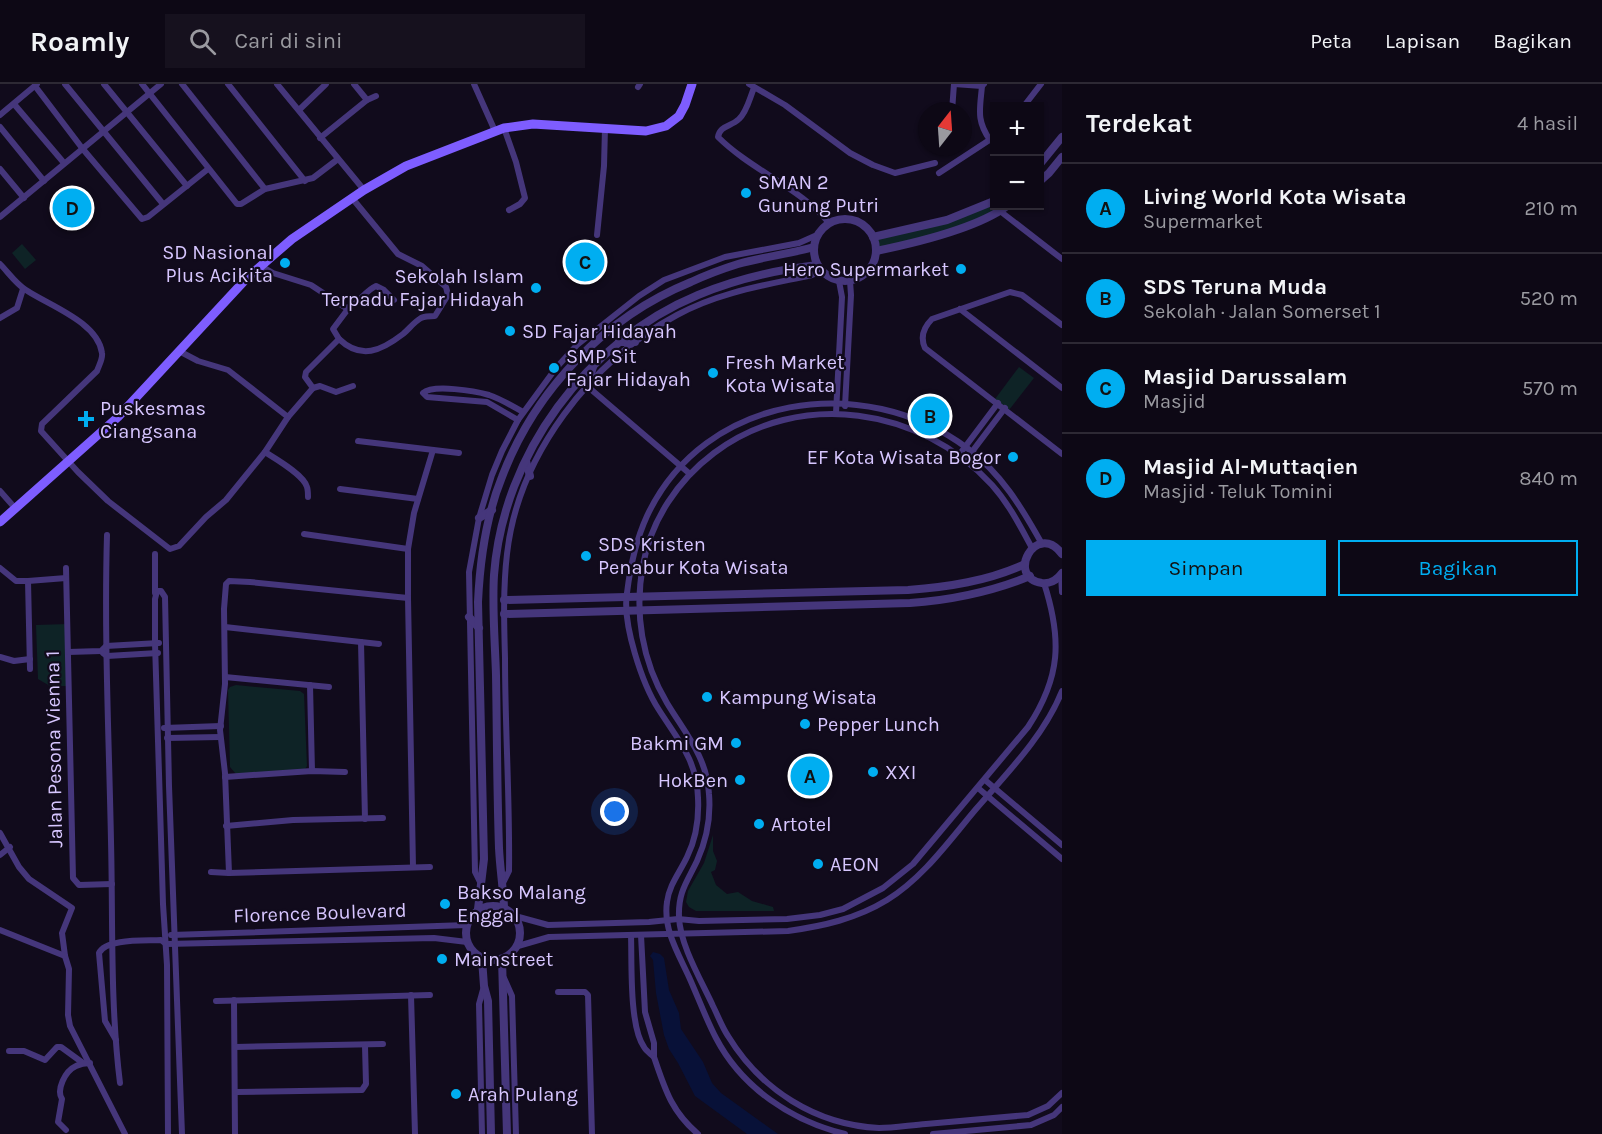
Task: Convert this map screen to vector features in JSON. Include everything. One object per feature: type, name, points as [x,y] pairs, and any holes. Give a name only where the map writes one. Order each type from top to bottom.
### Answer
[{"type":"main road","points":[[0,522],[118,417],[247,278],[292,239],[364,190],[406,166],[499,130],[533,123],[646,131],[666,126],[679,116],[692,84]]},
{"type":"street","points":[[65,84],[163,204]]},
{"type":"street","points":[[104,84],[187,186]]},
{"type":"street","points":[[142,84],[237,204],[242,204],[265,189],[305,181],[320,174],[338,159]]},
{"type":"street","points":[[1,214],[24,198],[161,84]]},
{"type":"street","points":[[182,84],[265,189]]},
{"type":"street","points":[[228,84],[305,181]]},
{"type":"street","points":[[276,84],[364,190]]},
{"type":"street","points":[[298,110],[326,84]]},
{"type":"street","points":[[354,84],[368,100]]},
{"type":"street","points":[[474,84],[516,162],[525,198],[509,210]]},
{"type":"street","points":[[953,102],[954,84],[983,85],[980,119],[982,128],[990,137]]},
{"type":"street","points":[[1027,102],[1041,84]]},
{"type":"street","points":[[0,115],[36,85],[82,148],[142,219],[208,169]]},
{"type":"street","points":[[829,223],[818,209],[741,158],[718,137],[723,128],[740,118],[752,86],[785,105],[850,153],[873,165],[895,173],[935,163]]},
{"type":"street","points":[[320,138],[376,96]]},
{"type":"street","points":[[14,104],[64,164]]},
{"type":"street","points":[[0,127],[44,181]]},
{"type":"street","points":[[597,235],[604,166],[605,128]]},
{"type":"street","points":[[1044,159],[1062,137]]},
{"type":"street","points":[[939,173],[990,140]]},
{"type":"street","points":[[1044,177],[1062,157]]},
{"type":"street","points":[[0,169],[24,198]]},
{"type":"street","points":[[352,198],[398,254],[422,266],[446,287],[448,295],[435,316],[423,316],[401,335],[373,351],[360,352],[347,346],[333,329],[348,309],[370,288],[376,286],[394,300]]},
{"type":"street","points":[[873,237],[947,220],[990,203]]},
{"type":"street","points":[[876,251],[906,245],[973,224],[996,210]]},
{"type":"street","points":[[1001,210],[1062,259]]},
{"type":"street","points":[[482,886],[475,872],[469,572],[479,518],[502,451],[523,412],[556,368],[599,326],[664,280],[725,258],[799,243],[817,235],[829,223],[841,219],[854,220],[865,226],[873,237],[876,251],[874,262],[860,278],[839,281],[830,277],[819,268],[814,248],[817,235]]},
{"type":"street","points":[[515,916],[521,931],[518,946],[513,952],[502,959],[482,959],[474,953],[467,942],[467,925],[478,909],[484,859],[479,574],[501,478],[546,396],[585,352],[626,316],[667,293],[739,264],[814,248]]},
{"type":"street","points":[[0,264],[23,289],[68,312],[84,325],[102,351],[102,360],[97,370],[41,427],[41,431],[108,501],[170,549],[179,546],[206,517],[226,500],[265,453],[288,417],[313,388],[320,386],[336,392],[353,386]]},
{"type":"street","points":[[261,266],[273,273],[311,285],[348,309]]},
{"type":"street","points":[[504,907],[499,850],[495,574],[506,513],[526,461],[543,428],[564,398],[619,342],[674,306],[697,295],[742,279],[819,268]]},
{"type":"street","points":[[503,883],[509,871],[504,614],[508,545],[515,516],[530,476],[554,428],[587,386],[635,342],[677,315],[728,293],[812,275],[819,268]]},
{"type":"street","points":[[836,413],[842,297],[839,281]]},
{"type":"street","points":[[845,414],[850,281]]},
{"type":"street","points":[[0,318],[16,308],[23,289]]},
{"type":"street","points":[[1062,325],[1016,292],[932,319],[923,332],[925,348],[1062,454]]},
{"type":"street","points":[[960,309],[1062,388]]},
{"type":"street","points":[[313,388],[305,378],[306,372],[339,339]]},
{"type":"street","points":[[619,342],[635,342]]},
{"type":"street","points":[[179,351],[198,362],[228,370],[288,417]]},
{"type":"street","points":[[587,386],[593,366]]},
{"type":"street","points":[[556,368],[563,375]]},
{"type":"street","points":[[587,386],[690,474]]},
{"type":"street","points":[[518,420],[487,402],[426,397],[423,393],[429,389],[453,389],[482,393],[523,412]]},
{"type":"street","points":[[845,1134],[798,1118],[768,1099],[741,1073],[717,1041],[669,934],[667,901],[672,884],[686,859],[696,831],[699,814],[698,794],[695,774],[688,755],[657,708],[643,677],[632,641],[626,597],[638,542],[646,518],[658,497],[682,466],[724,432],[753,417],[791,406],[836,402],[876,408],[906,417],[928,425],[966,447],[998,476],[1014,496],[1042,544]]},
{"type":"street","points":[[959,456],[998,403]]},
{"type":"street","points":[[965,460],[1005,408]]},
{"type":"street","points":[[1032,549],[1006,503],[992,486],[965,460],[943,445],[903,427],[845,414],[800,416],[754,429],[730,441],[690,474],[663,509],[652,531],[644,561],[639,610],[647,662],[667,703],[697,747],[707,777],[710,815],[707,834],[696,864],[682,888],[678,919],[680,933],[727,1035],[749,1066],[775,1091],[803,1108],[828,1119],[882,1128],[1028,1115],[1048,1106],[1062,1093]]},
{"type":"street","points":[[531,420],[543,428]]},
{"type":"street","points":[[358,441],[459,453]]},
{"type":"street","points":[[412,867],[408,549],[418,499],[433,450]]},
{"type":"street","points":[[265,453],[285,465],[304,481],[308,497]]},
{"type":"street","points":[[526,461],[530,476]]},
{"type":"street","points":[[340,489],[418,499]]},
{"type":"street","points":[[0,491],[15,508]]},
{"type":"street","points":[[479,518],[492,510]]},
{"type":"street","points":[[304,534],[408,549]]},
{"type":"street","points":[[107,536],[103,648],[106,656],[116,1041],[120,1083]]},
{"type":"street","points":[[1060,549],[1042,544],[1028,553],[1025,564],[1030,576],[1044,583],[1056,580],[1061,574]]},
{"type":"street","points":[[155,554],[155,643],[168,1134]]},
{"type":"street","points":[[504,600],[944,588],[1003,574],[1025,564]]},
{"type":"street","points":[[0,568],[16,581],[66,578]]},
{"type":"street","name":"Jalan Pesona Vienna 1","points":[[66,568],[73,878],[79,885],[112,884]]},
{"type":"street","points":[[1061,574],[1062,591]]},
{"type":"street","points":[[504,614],[945,600],[1001,587],[1030,576]]},
{"type":"street","name":"Jalan Pesona Vienna 1","points":[[28,581],[30,669]]},
{"type":"street","points":[[229,873],[225,777],[220,737],[225,677],[224,588],[229,582],[250,582],[408,598]]},
{"type":"street","points":[[478,909],[494,905],[504,907],[515,916],[548,925],[678,919],[699,921],[787,919],[820,915],[852,905],[883,888],[912,864],[985,780],[1042,706],[1056,669],[1060,649],[1057,615],[1044,583]]},
{"type":"street","points":[[155,594],[161,591],[165,597],[182,1134]]},
{"type":"street","points":[[846,592],[847,604]]},
{"type":"street","points":[[469,617],[479,628]]},
{"type":"street","points":[[225,627],[379,644]]},
{"type":"street","points":[[361,642],[365,819]]},
{"type":"street","points":[[68,652],[165,643]]},
{"type":"street","points":[[106,656],[165,652]]},
{"type":"street","name":"Jalan Pesona Vienna 1","points":[[0,657],[14,661],[30,659]]},
{"type":"street","points":[[225,677],[329,687]]},
{"type":"street","points":[[310,685],[312,771]]},
{"type":"street","points":[[518,946],[549,937],[788,931],[823,926],[869,910],[889,899],[921,873],[1037,734],[1053,712],[1062,691]]},
{"type":"street","points":[[159,729],[220,726]]},
{"type":"street","points":[[159,739],[220,737]]},
{"type":"street","points":[[225,777],[312,771],[345,772]]},
{"type":"street","points":[[985,780],[1062,845]]},
{"type":"street","points":[[978,788],[1062,859]]},
{"type":"street","points":[[226,826],[293,820],[383,818]]},
{"type":"street","points":[[0,833],[28,879],[72,908],[62,933],[64,956],[69,969],[68,1016],[70,1026],[87,1064],[125,1134]]},
{"type":"street","points":[[0,855],[10,847]]},
{"type":"street","points":[[211,872],[430,867]]},
{"type":"street","name":"Florence Boulevard","points":[[164,940],[174,934],[467,925]]},
{"type":"street","points":[[0,930],[64,956]]},
{"type":"street","points":[[631,935],[634,1012],[644,1047],[654,1057]]},
{"type":"street","points":[[641,935],[645,1012],[654,1043],[654,1057],[670,1101],[687,1125],[698,1134]]},
{"type":"street","name":"Florence Boulevard","points":[[164,940],[175,944],[434,938],[467,942]]},
{"type":"street","points":[[116,1041],[105,1021],[99,952],[103,946],[113,943],[164,940]]},
{"type":"street","points":[[482,959],[484,986],[488,1001],[491,1134]]},
{"type":"street","points":[[502,959],[507,1134]]},
{"type":"street","points":[[503,975],[512,996],[516,1134]]},
{"type":"street","points":[[482,1134],[479,1004],[484,986]]},
{"type":"street","points":[[558,992],[585,992],[588,995],[592,1133]]},
{"type":"street","points":[[411,995],[415,1134]]},
{"type":"street","points":[[216,1001],[430,995]]},
{"type":"street","points":[[234,1000],[235,1134]]},
{"type":"street","points":[[236,1047],[383,1044]]},
{"type":"street","points":[[236,1092],[362,1090],[366,1084],[364,1046]]},
{"type":"street","points":[[9,1051],[24,1051],[44,1060],[57,1047],[61,1047],[87,1064]]},
{"type":"street","points":[[66,1130],[58,1122],[62,1099],[59,1089],[70,1069],[87,1064]]},
{"type":"street","points":[[482,1112],[491,1103]]},
{"type":"street","points":[[933,1134],[1031,1125],[1054,1115],[1062,1107]]},
{"type":"green space","points":[[990,203],[990,210],[999,210],[966,226],[876,251],[873,237],[947,220]]},
{"type":"green space","points":[[22,244],[36,260],[25,269],[12,253]]},
{"type":"green space","points":[[1019,367],[1034,378],[1009,410],[995,399]]},
{"type":"green space","points":[[68,624],[70,686],[50,686],[38,679],[36,625]]},
{"type":"green space","points":[[236,685],[300,691],[304,694],[307,766],[304,771],[236,774],[230,767],[228,690]]},
{"type":"green space","points":[[713,835],[713,851],[717,861],[715,870],[711,872],[716,885],[727,894],[738,892],[752,901],[773,907],[774,911],[696,911],[689,907],[686,902],[688,891],[704,863]]},
{"type":"shaded area","points":[[653,952],[664,958],[669,990],[679,1013],[681,1029],[703,1062],[712,1083],[721,1093],[778,1134],[747,1134],[695,1096],[669,1049],[664,1035],[656,993],[653,960],[650,956]]},
{"type":"place","name":"SMAN 2 Gunung Putri","points":[[746,193]]},
{"type":"place","name":"Masjid Al-Muttaqien","points":[[72,208]]},
{"type":"place","name":"Masjid Darussalam","points":[[585,262]]},
{"type":"place","name":"SD Nasional Plus Acikita","points":[[285,263]]},
{"type":"place","name":"Hero Supermarket","points":[[961,269]]},
{"type":"place","name":"Sekolah Islam Terpadu Fajar Hidayah","points":[[536,288]]},
{"type":"place","name":"SD Fajar Hidayah","points":[[510,331]]},
{"type":"place","name":"SMP Sit Fajar Hidayah","points":[[554,368]]},
{"type":"place","name":"Fresh Market Kota Wisata","points":[[713,373]]},
{"type":"place","name":"SDS Teruna Muda","points":[[930,416]]},
{"type":"place","name":"Puskesmas Ciangsana","points":[[86,419]]},
{"type":"place","name":"EF Kota Wisata Bogor","points":[[1013,457]]},
{"type":"place","name":"SDS Kristen Penabur Kota Wisata","points":[[586,556]]},
{"type":"place","name":"Kampung Wisata","points":[[707,697]]},
{"type":"place","name":"Pepper Lunch","points":[[805,724]]},
{"type":"place","name":"Bakmi GM","points":[[736,743]]},
{"type":"place","name":"XXI","points":[[873,772]]},
{"type":"place","name":"Living World Kota Wisata","points":[[810,776]]},
{"type":"place","name":"HokBen","points":[[740,780]]},
{"type":"place","name":"Artotel","points":[[759,824]]},
{"type":"place","name":"AEON","points":[[818,864]]},
{"type":"place","name":"Bakso Malang Enggal","points":[[445,904]]},
{"type":"place","name":"Mainstreet","points":[[442,959]]},
{"type":"place","name":"Arah Pulang","points":[[456,1094]]}]
